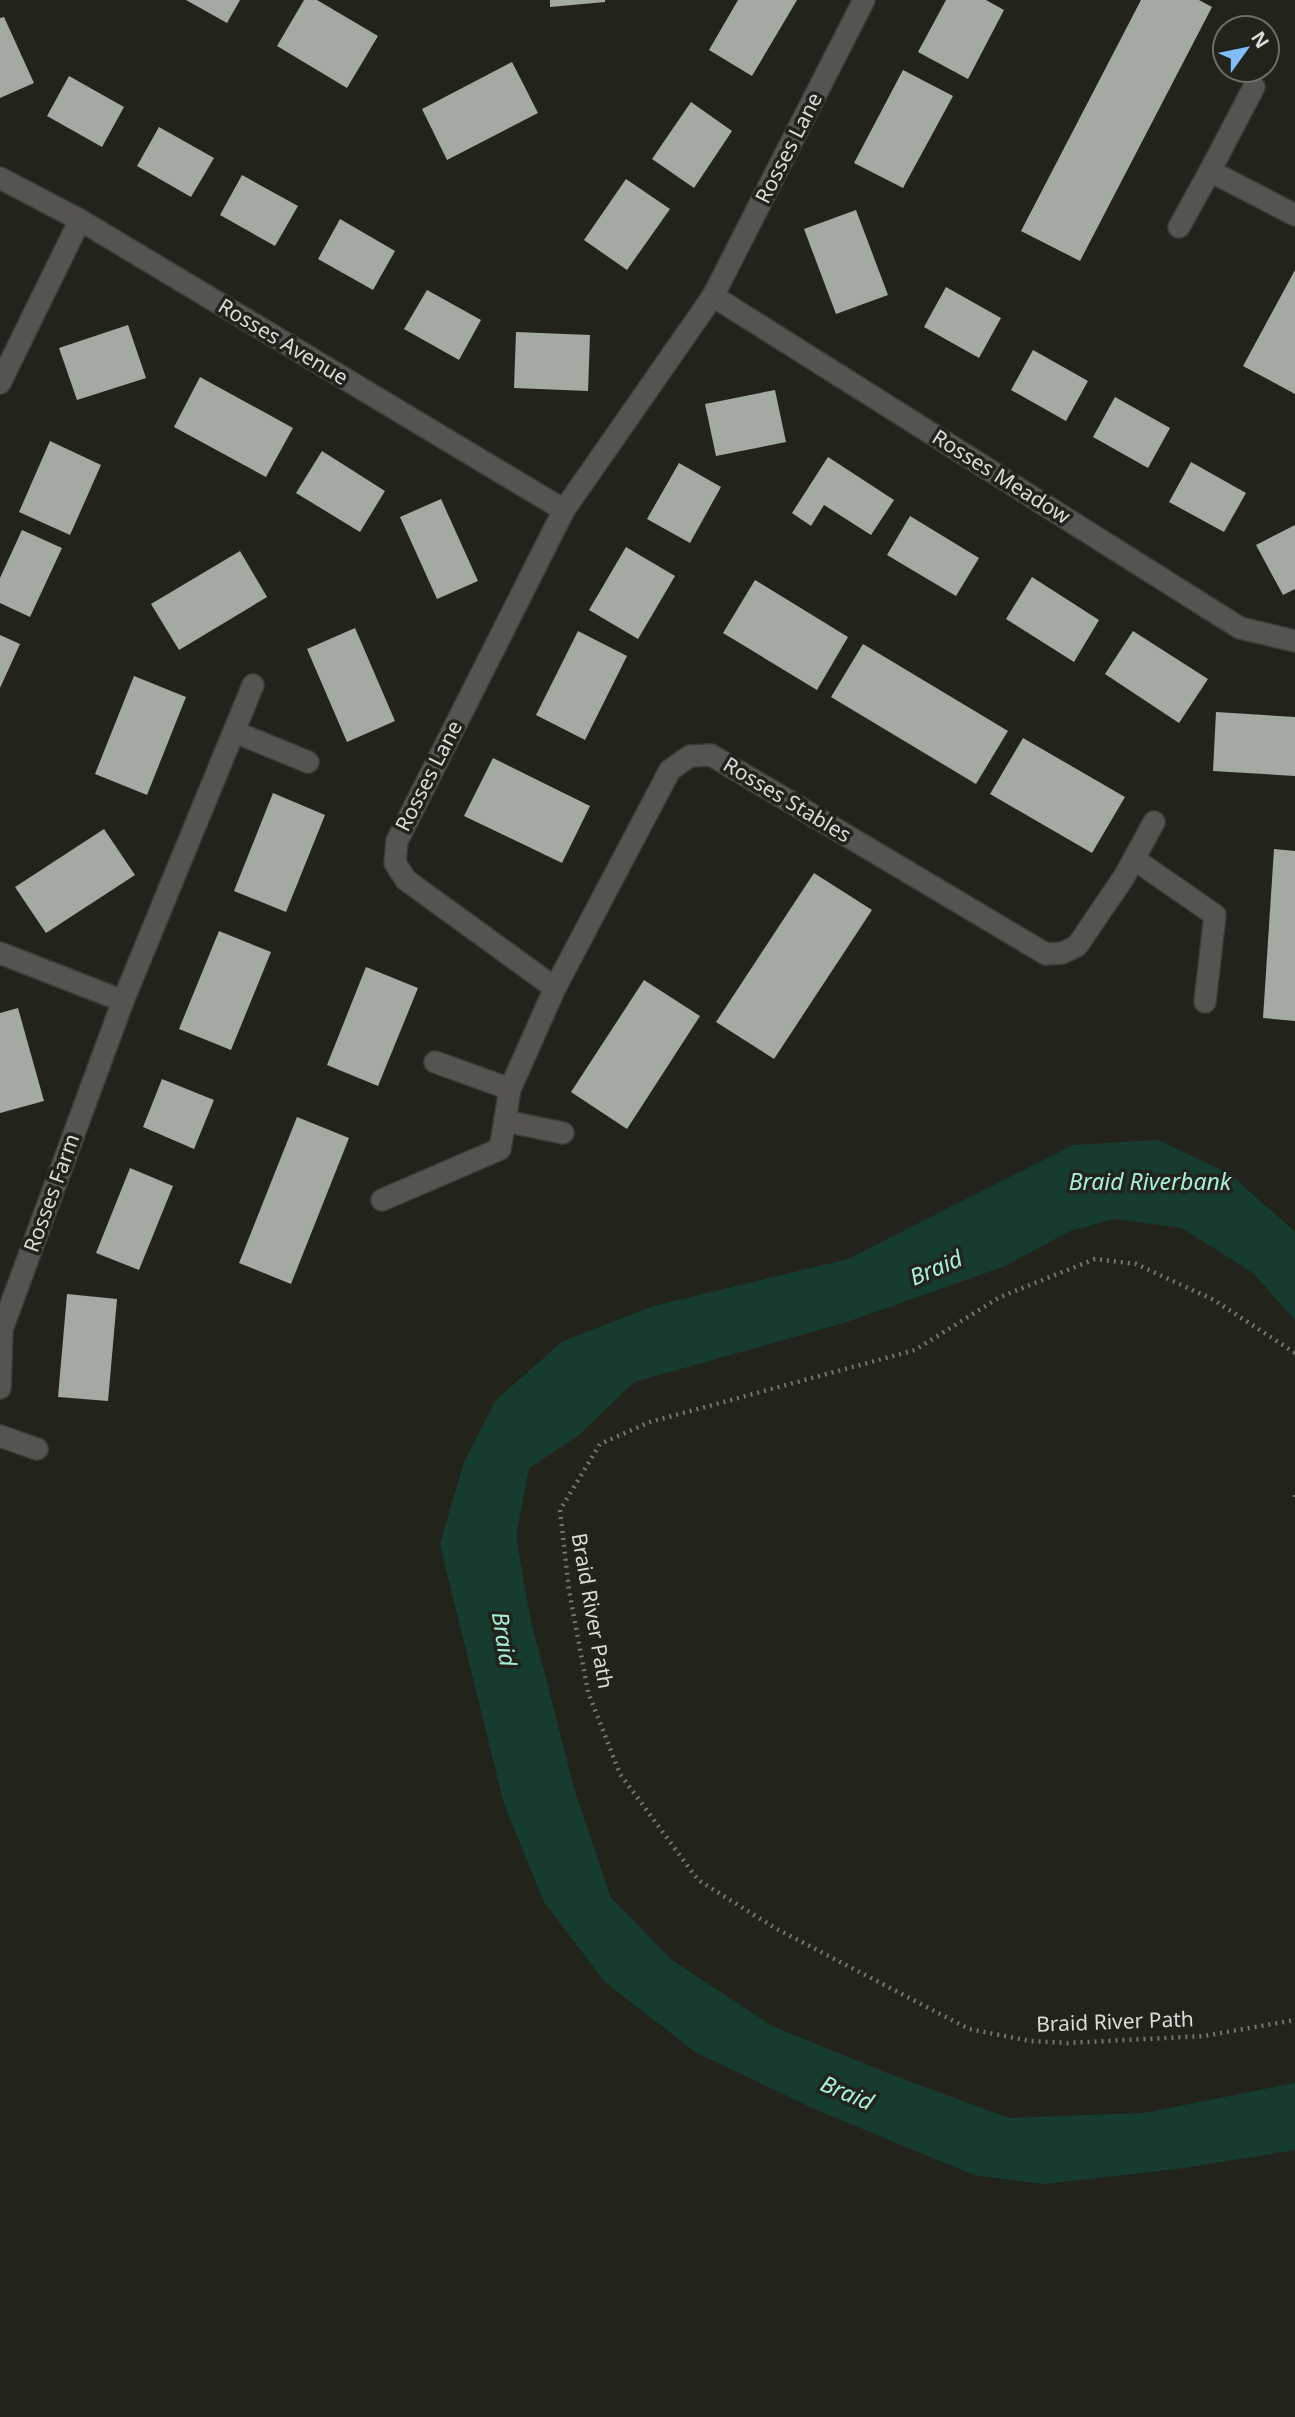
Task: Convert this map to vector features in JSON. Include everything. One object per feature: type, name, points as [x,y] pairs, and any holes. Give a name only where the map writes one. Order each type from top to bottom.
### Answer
[{"type":"street","name":"Rosses Lane","points":[[555,988],[406,880],[396,863],[397,841],[564,510],[713,296],[864,0]]},
{"type":"street","points":[[1179,227],[1254,87]]},
{"type":"street","points":[[1210,171],[1295,215]]},
{"type":"street","name":"Rosses Avenue","points":[[0,178],[80,220],[564,510]]},
{"type":"street","points":[[0,383],[80,220]]},
{"type":"street","name":"Rosses Meadow","points":[[713,296],[1240,628],[1295,641]]},
{"type":"street","name":"Rosses Farm","points":[[0,1388],[2,1329],[123,1001],[253,685]]},
{"type":"street","points":[[235,732],[308,762]]},
{"type":"street","name":"Rosses Stables","points":[[382,1200],[500,1149],[510,1089],[555,988],[670,769],[690,756],[711,755],[1046,954],[1062,953],[1077,946],[1134,859],[1154,822]]},
{"type":"street","points":[[1134,859],[1215,915],[1205,1002]]},
{"type":"street","points":[[0,953],[123,1001]]},
{"type":"street","points":[[435,1062],[510,1089]]},
{"type":"street","points":[[505,1121],[563,1133]]},
{"type":"street","points":[[0,1436],[37,1449]]},
{"type":"path","name":"Braid River Path","points":[[1295,1353],[1214,1300],[1136,1264],[1095,1259],[1000,1297],[915,1350],[650,1422],[600,1444],[560,1510],[569,1590],[588,1692],[620,1774],[698,1880],[775,1928],[969,2029],[1030,2041],[1068,2043],[1204,2036],[1295,2020]]},
{"type":"path","points":[[1295,1495],[1295,1502]]},
{"type":"water","name":"Braid Riverbank","points":[[1158,1140],[1230,1174],[1295,1232],[1295,1320],[1253,1273],[1182,1228],[1114,1219],[1070,1231],[1005,1266],[844,1323],[634,1382],[580,1434],[529,1468],[516,1536],[530,1617],[575,1792],[611,1898],[672,1960],[772,2026],[892,2075],[1009,2118],[1144,2113],[1295,2083],[1295,2150],[1184,2168],[1044,2184],[974,2175],[819,2111],[695,2052],[605,1982],[544,1902],[504,1804],[440,1544],[464,1462],[496,1400],[563,1341],[654,1306],[848,1259],[1073,1145]]},
{"type":"building","points":[[186,0],[240,0],[227,23]]},
{"type":"building","points":[[304,0],[317,0],[378,36],[347,88],[277,46]]},
{"type":"building","points":[[550,0],[605,0],[605,2],[550,7]]},
{"type":"building","points":[[738,0],[797,0],[752,76],[709,50]]},
{"type":"building","points":[[946,0],[986,0],[1004,10],[968,79],[918,52]]},
{"type":"building","points":[[1141,0],[1199,0],[1212,7],[1080,261],[1021,231]]},
{"type":"building","points":[[4,17],[34,83],[0,98],[0,18]]},
{"type":"building","points":[[512,62],[538,113],[447,160],[422,109]]},
{"type":"building","points":[[903,70],[953,96],[903,188],[854,163]]},
{"type":"building","points":[[69,76],[124,107],[102,147],[47,116]]},
{"type":"building","points":[[691,102],[732,131],[694,188],[652,159]]},
{"type":"building","points":[[159,127],[214,158],[191,197],[137,166]]},
{"type":"building","points":[[242,175],[298,206],[275,246],[220,215]]},
{"type":"building","points":[[626,179],[670,209],[627,270],[584,240]]},
{"type":"building","points":[[856,210],[888,295],[836,314],[804,229]]},
{"type":"building","points":[[340,219],[395,251],[373,290],[318,259]]},
{"type":"building","points":[[1295,270],[1295,394],[1243,366]]},
{"type":"building","points":[[946,287],[1001,318],[979,358],[924,327]]},
{"type":"building","points":[[427,290],[481,320],[459,360],[404,329]]},
{"type":"building","points":[[128,325],[146,378],[77,400],[59,348]]},
{"type":"building","points":[[516,332],[590,335],[588,391],[514,388]]},
{"type":"building","points":[[1033,350],[1088,381],[1066,421],[1011,390]]},
{"type":"building","points":[[200,377],[293,428],[266,477],[174,427]]},
{"type":"building","points":[[775,390],[786,442],[716,456],[705,404]]},
{"type":"building","points":[[1115,397],[1170,428],[1148,468],[1093,437]]},
{"type":"building","points":[[50,441],[101,465],[70,535],[19,512]]},
{"type":"building","points":[[322,451],[385,491],[360,532],[296,493]]},
{"type":"building","points":[[828,457],[894,500],[871,535],[824,505],[811,526],[792,513]]},
{"type":"building","points":[[1191,462],[1246,493],[1224,532],[1169,502]]},
{"type":"building","points":[[679,463],[721,487],[690,543],[647,519]]},
{"type":"building","points":[[441,499],[478,581],[437,599],[400,517]]},
{"type":"building","points":[[910,516],[979,558],[956,596],[887,555]]},
{"type":"building","points":[[1295,525],[1295,589],[1283,595],[1256,545]]},
{"type":"building","points":[[22,530],[62,548],[30,617],[0,603],[0,578]]},
{"type":"building","points":[[626,547],[675,576],[638,639],[589,610]]},
{"type":"building","points":[[240,551],[267,597],[179,650],[151,604]]},
{"type":"building","points":[[1032,577],[1099,620],[1074,662],[1006,619]]},
{"type":"building","points":[[755,580],[848,637],[817,690],[723,633]]},
{"type":"building","points":[[355,628],[395,721],[347,742],[307,649]]},
{"type":"building","points":[[578,631],[627,656],[585,740],[536,715]]},
{"type":"building","points":[[1133,631],[1208,679],[1179,723],[1105,674]]},
{"type":"building","points":[[0,635],[20,644],[0,688]]},
{"type":"building","points":[[863,644],[1008,731],[976,784],[831,697]]},
{"type":"building","points":[[134,676],[186,697],[147,795],[95,774]]},
{"type":"building","points":[[1216,712],[1295,717],[1295,776],[1213,771]]},
{"type":"building","points":[[1023,738],[1125,797],[1092,853],[990,794]]},
{"type":"building","points":[[493,758],[590,806],[562,863],[464,816]]},
{"type":"building","points":[[273,793],[325,815],[286,912],[234,891]]},
{"type":"building","points":[[104,829],[135,875],[46,933],[15,887]]},
{"type":"building","points":[[1274,849],[1295,851],[1295,1021],[1263,1018]]},
{"type":"building","points":[[814,873],[872,910],[774,1059],[716,1022]]},
{"type":"building","points":[[219,931],[271,952],[231,1050],[179,1029]]},
{"type":"building","points":[[366,967],[418,988],[378,1086],[327,1065]]},
{"type":"building","points":[[644,980],[700,1016],[627,1129],[571,1092]]},
{"type":"building","points":[[18,1008],[44,1101],[0,1113],[0,1013]]},
{"type":"building","points":[[162,1079],[214,1100],[194,1149],[143,1127]]},
{"type":"building","points":[[297,1117],[349,1138],[291,1284],[239,1263]]},
{"type":"building","points":[[130,1168],[173,1186],[139,1270],[96,1253]]},
{"type":"building","points":[[67,1294],[117,1299],[108,1401],[58,1397]]},
{"type":"water label","name":"Braid","points":[[936,1268]]},
{"type":"water label","name":"Braid","points":[[504,1639]]},
{"type":"water label","name":"Braid","points":[[847,2093]]}]
